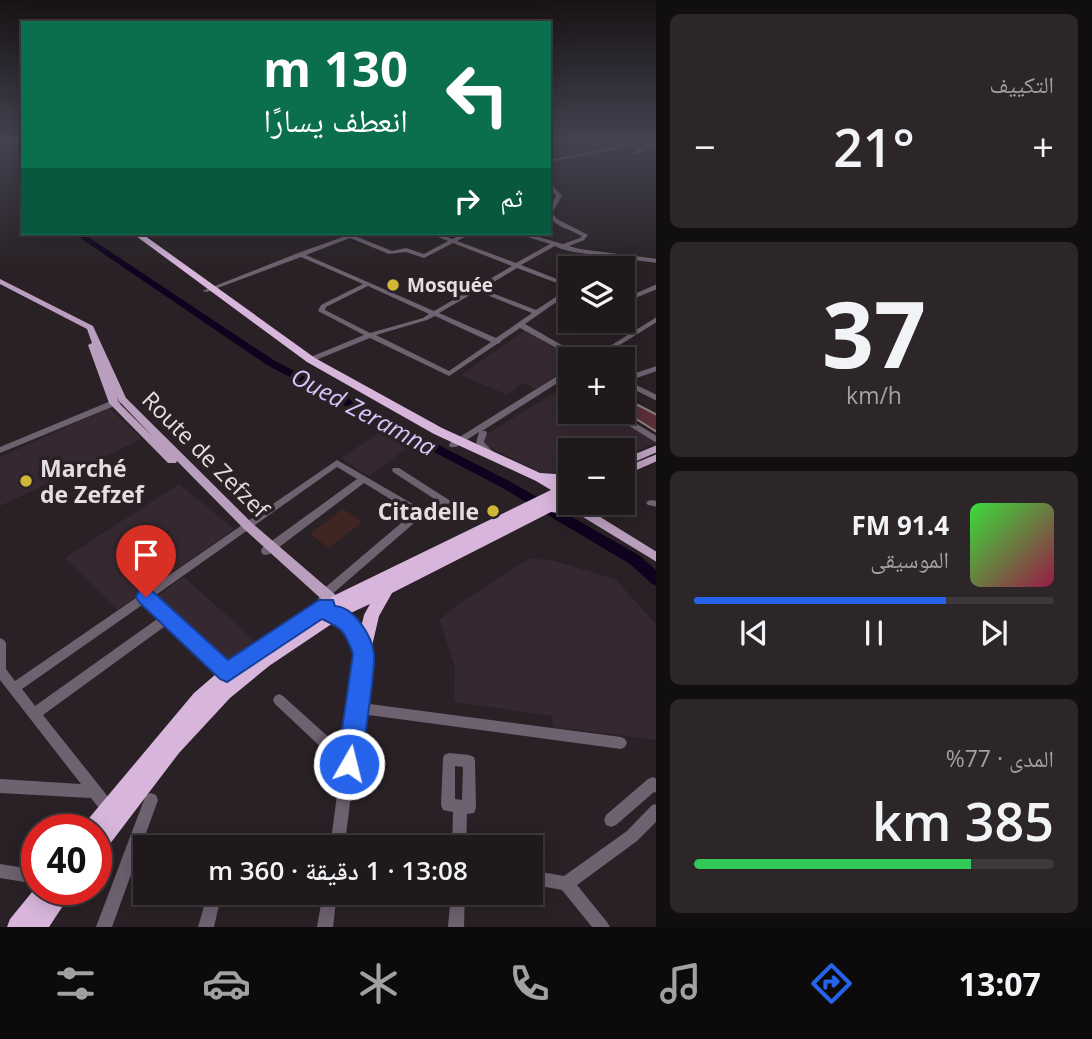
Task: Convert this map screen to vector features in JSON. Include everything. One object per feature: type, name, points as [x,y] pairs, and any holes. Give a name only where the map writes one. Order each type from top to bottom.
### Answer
[{"type":"highway","points":[[132,235],[314,368],[459,445],[530,477],[558,478]]},
{"type":"highway","points":[[139,235],[208,290],[311,360],[459,445],[497,458],[558,495]]},
{"type":"highway","points":[[530,477],[538,489],[558,496]]},
{"type":"highway","points":[[112,826],[173,748],[225,692],[332,605],[390,587],[558,497]]},
{"type":"highway","points":[[104,814],[176,725],[227,673],[332,605],[528,512]]},
{"type":"highway","points":[[363,654],[372,615],[390,587]]},
{"type":"highway","points":[[18,927],[35,905]]},
{"type":"highway","points":[[36,927],[52,905]]},
{"type":"main road","name":"Route de Zefzef","points":[[0,284],[90,328],[117,399],[245,528],[332,605]]},
{"type":"main road","points":[[635,458],[656,448]]},
{"type":"main road","points":[[635,467],[656,457]]},
{"type":"main road","points":[[597,515],[656,558]]},
{"type":"main road","points":[[600,515],[656,549]]},
{"type":"street","points":[[551,186],[556,188],[559,196],[551,211]]},
{"type":"street","points":[[311,360],[370,335],[434,314],[518,265],[558,246],[582,239],[584,235],[555,220],[551,214]]},
{"type":"street","points":[[551,220],[577,233],[570,242]]},
{"type":"street","points":[[437,235],[558,283]]},
{"type":"street","points":[[208,290],[350,236],[391,253],[406,250],[422,255],[460,235]]},
{"type":"street","points":[[451,240],[464,235]]},
{"type":"street","points":[[526,235],[558,246],[618,256]]},
{"type":"street","points":[[300,254],[498,342]]},
{"type":"street","points":[[635,258],[656,261]]},
{"type":"street","points":[[454,279],[537,313]]},
{"type":"street","points":[[366,285],[320,310],[449,374],[558,298]]},
{"type":"street","points":[[635,296],[656,286]]},
{"type":"street","points":[[611,347],[656,319]]},
{"type":"street","points":[[521,324],[562,347]]},
{"type":"street","points":[[621,347],[656,325]]},
{"type":"street","points":[[635,376],[656,368]]},
{"type":"street","points":[[459,445],[558,380]]},
{"type":"street","points":[[635,387],[656,399]]},
{"type":"street","points":[[459,445],[558,389]]},
{"type":"street","points":[[0,444],[117,399]]},
{"type":"street","points":[[0,450],[117,399]]},
{"type":"street","points":[[631,424],[656,439]]},
{"type":"street","points":[[483,433],[480,443],[497,458]]},
{"type":"street","points":[[14,688],[337,463],[419,514]]},
{"type":"street","points":[[338,835],[363,654],[357,635],[332,605],[351,572],[419,514],[429,513],[446,502],[396,470]]},
{"type":"street","points":[[269,549],[363,479]]},
{"type":"street","points":[[351,572],[349,582],[365,588]]},
{"type":"street","points":[[146,597],[227,673]]},
{"type":"street","points":[[34,713],[168,618]]},
{"type":"street","points":[[0,643],[0,672],[108,808]]},
{"type":"street","points":[[279,700],[349,764]]},
{"type":"street","points":[[357,708],[621,743]]},
{"type":"street","points":[[611,820],[653,784],[656,787]]},
{"type":"street","points":[[0,786],[93,791]]},
{"type":"street","points":[[104,927],[151,800]]},
{"type":"street","points":[[459,835],[460,807]]},
{"type":"street","points":[[566,884],[632,836],[656,810]]},
{"type":"street","points":[[0,871],[21,874]]},
{"type":"street","points":[[543,880],[566,884],[602,927]]},
{"type":"street","points":[[206,927],[212,905]]},
{"type":"street","points":[[325,927],[328,905]]},
{"type":"street","points":[[456,927],[457,905]]},
{"type":"shaded area","points":[[526,330],[558,349],[558,375],[536,389],[522,383],[507,395],[461,375]]},
{"type":"shaded area","points":[[558,391],[558,424],[627,424],[656,441],[635,452],[635,438],[558,438],[558,475],[543,474],[486,445],[485,435]]},
{"type":"shaded area","name":"Marché de Zefzef","points":[[109,408],[142,439],[0,506],[0,457]]},
{"type":"shaded area","points":[[380,432],[408,448],[369,476],[341,458]]},
{"type":"shaded area","points":[[179,484],[234,529],[117,610],[65,558]]},
{"type":"shaded area","points":[[343,509],[362,522],[329,548],[310,534]]},
{"type":"shaded area","points":[[530,558],[554,561],[615,579],[656,624],[656,740],[553,727],[552,716],[454,702],[455,668],[440,620],[457,605]]},
{"type":"shaded area","points":[[184,577],[254,640],[224,664],[153,599]]},
{"type":"building","points":[[638,405],[656,414],[656,431],[635,418],[635,407]]},
{"type":"waterway","name":"Oued Zeramna","points":[[80,235],[271,363],[505,484],[635,560],[656,579]]},
{"type":"place","name":"Mosquée","points":[[393,285]]},
{"type":"place","name":"Marché de Zefzef","points":[[26,481]]},
{"type":"place","name":"Citadelle","points":[[493,511]]},
{"type":"route","points":[[146,597],[227,673],[326,606],[329,614],[340,614],[360,640],[363,654],[349,764]]}]
